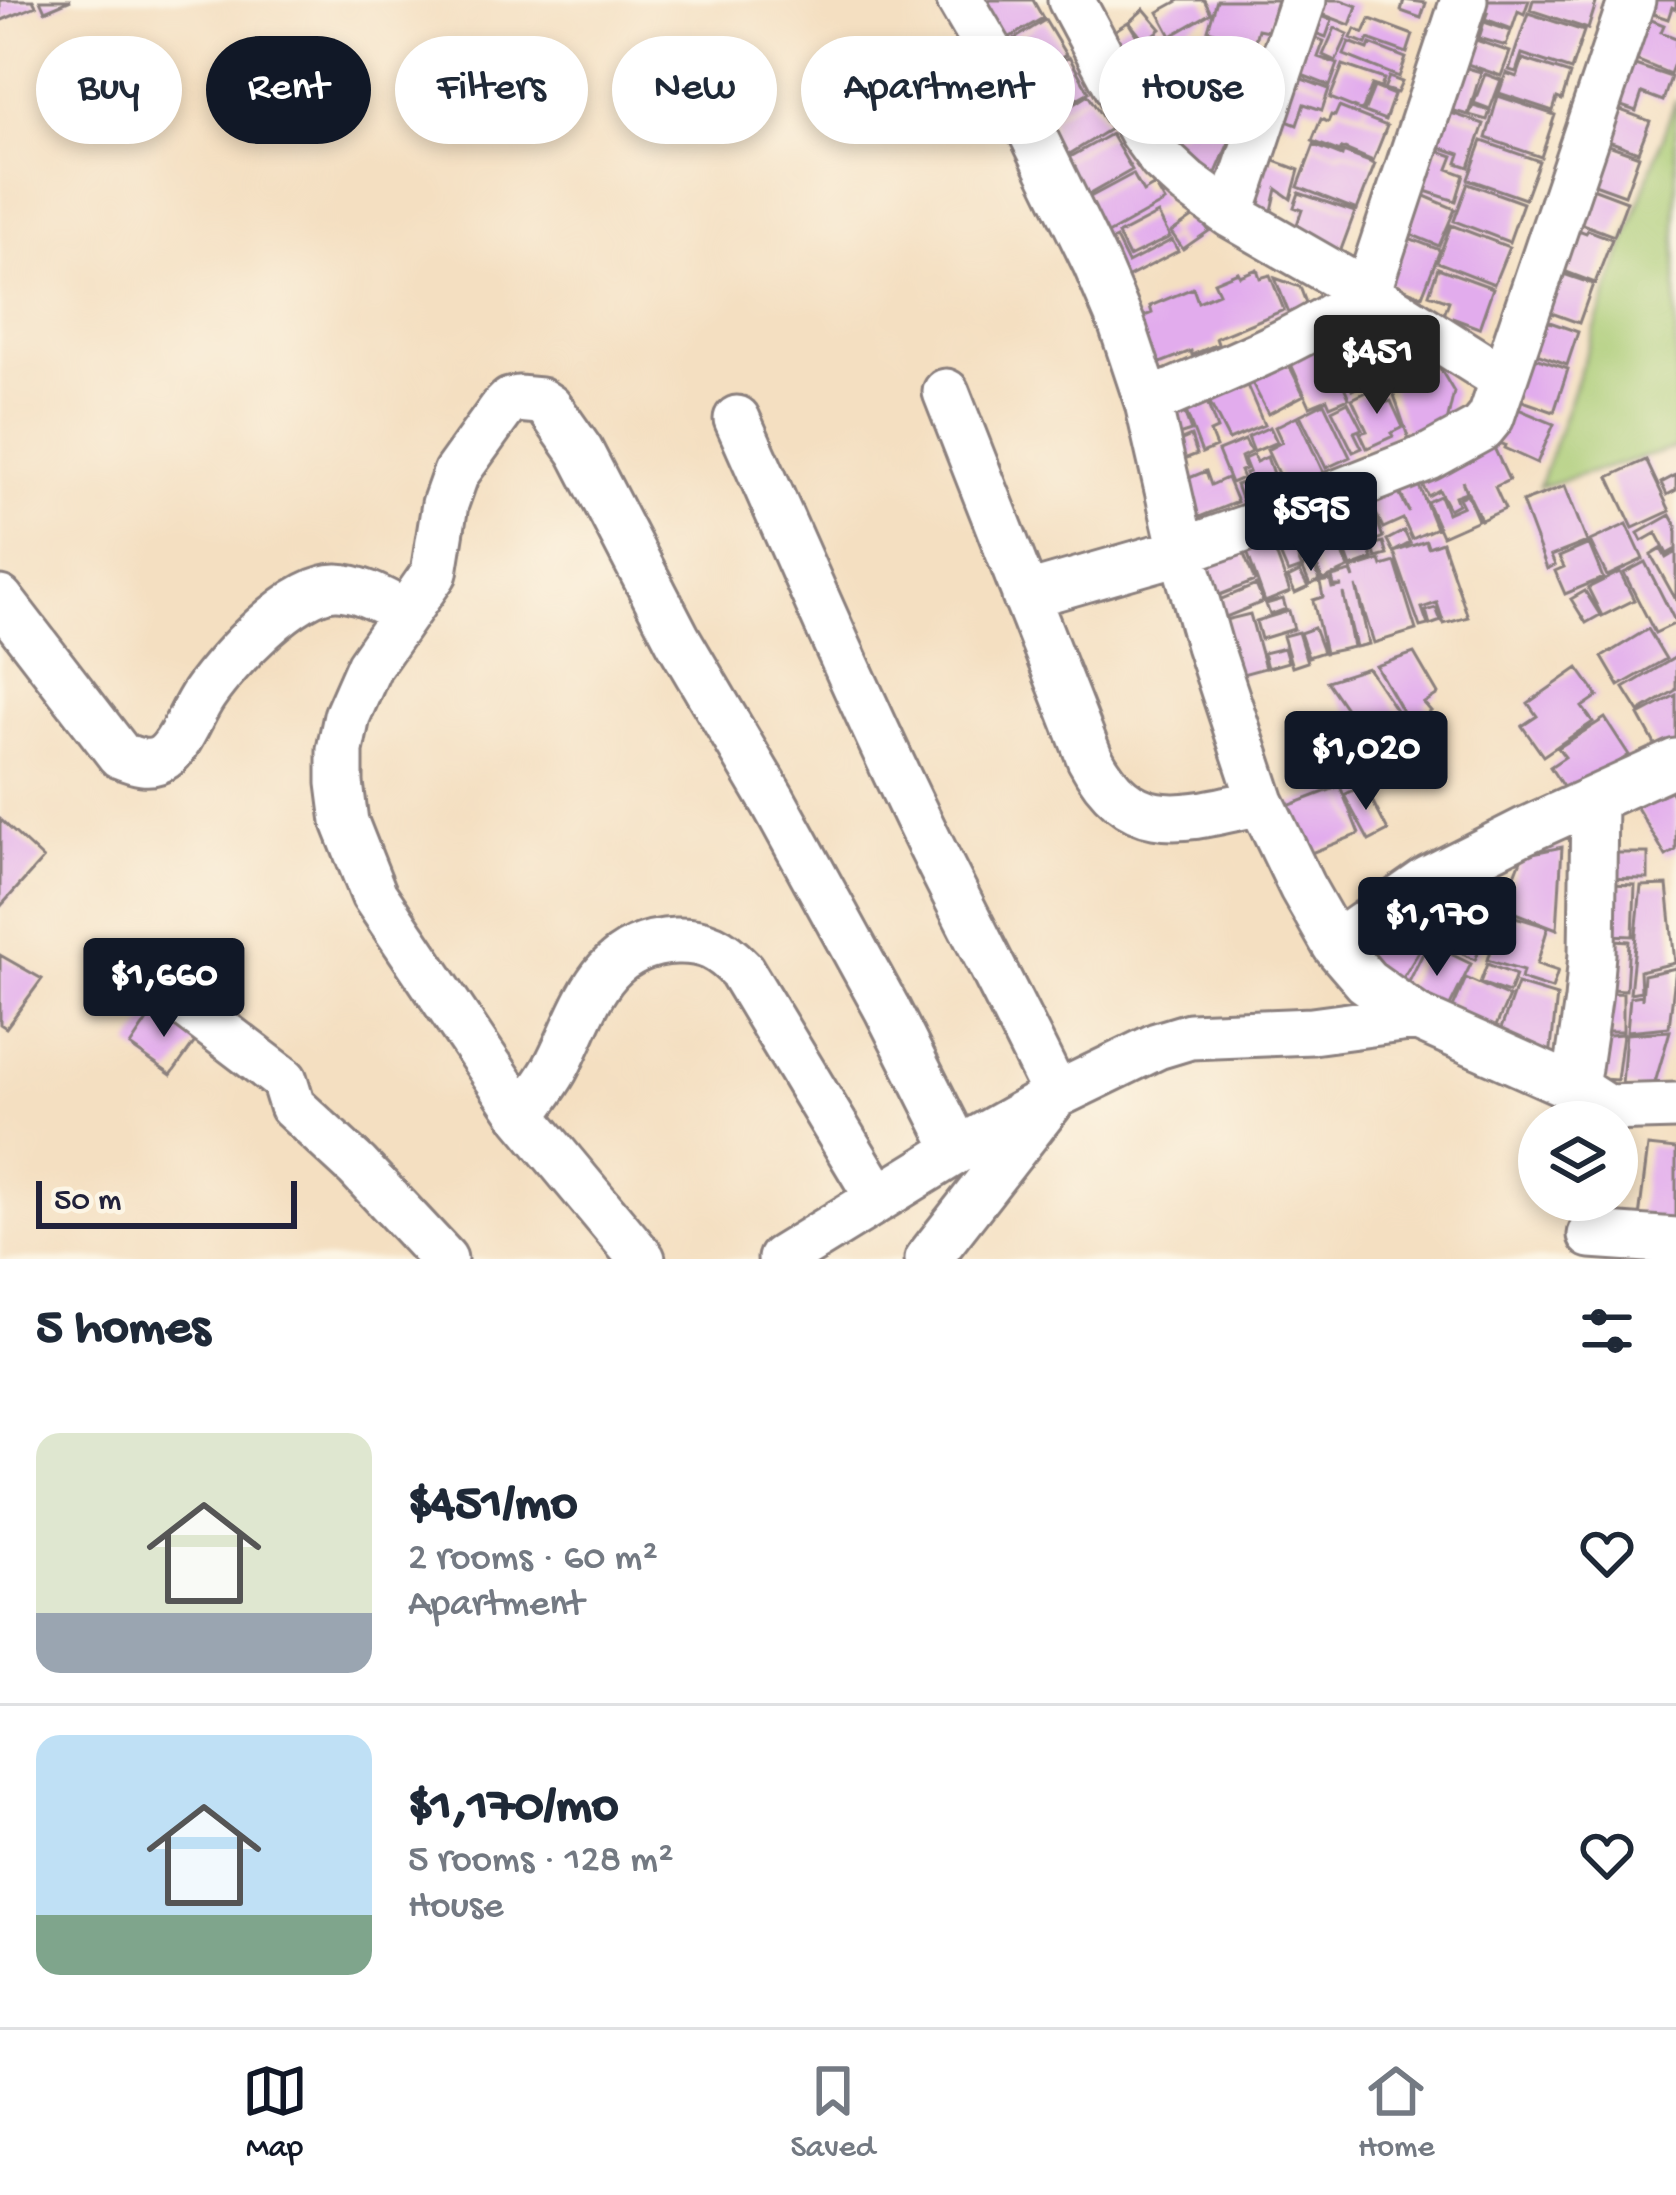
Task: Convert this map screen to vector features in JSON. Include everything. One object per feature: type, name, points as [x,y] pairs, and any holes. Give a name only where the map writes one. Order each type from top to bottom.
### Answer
[{"type":"street","points":[[960,0],[992,55],[1122,325],[1148,404],[1209,645],[1261,802],[1302,887],[1335,945],[1366,981],[1417,1017],[1585,1101]]},
{"type":"street","points":[[1071,0],[1141,131],[1162,160],[1231,214],[1503,379]]},
{"type":"street","points":[[1231,214],[1303,0]]},
{"type":"street","points":[[1148,404],[1335,317],[1367,293],[1464,0]]},
{"type":"street","points":[[1025,596],[1182,551],[1285,514],[1430,457],[1481,428],[1491,417],[1632,0]]},
{"type":"street","points":[[946,392],[1090,759],[1109,790],[1135,811],[1173,816],[1261,802]]},
{"type":"street","points":[[642,1259],[523,1115],[374,896],[345,821],[340,750],[347,716],[369,666],[434,573],[455,473],[510,401],[540,400],[580,451],[678,640],[887,1009],[958,1150]]},
{"type":"street","points":[[737,419],[869,716],[1056,1095]]},
{"type":"street","points":[[0,599],[120,755],[136,762],[153,762],[168,754],[218,675],[281,613],[312,592],[342,587],[361,591],[406,613]]},
{"type":"street","points":[[1335,945],[1429,879],[1676,762]]},
{"type":"street","points":[[1594,801],[1588,1000],[1595,1101]]},
{"type":"street","points":[[523,1115],[553,1072],[612,966],[631,950],[655,943],[701,942],[717,947],[741,970],[879,1199]]},
{"type":"street","points":[[162,987],[284,1080],[292,1106],[444,1259]]},
{"type":"street","points":[[781,1259],[958,1150],[1157,1046],[1190,1036],[1312,1030],[1417,1017]]},
{"type":"street","points":[[928,1259],[1056,1095]]},
{"type":"street","points":[[1638,1106],[1676,1106]]},
{"type":"street","points":[[1594,1231],[1676,1240]]},
{"type":"green space","points":[[1676,99],[1676,448],[1539,487]]},
{"type":"building","points":[[0,0],[33,0],[36,6],[0,21]]},
{"type":"building","points":[[40,0],[71,0],[45,11]]},
{"type":"building","points":[[991,0],[1033,0],[1043,18],[1012,36],[998,36],[963,16]]},
{"type":"building","points":[[1180,0],[1204,0],[1211,13],[1171,36],[1158,12]]},
{"type":"building","points":[[1217,0],[1277,0],[1268,31],[1228,36],[1208,30]]},
{"type":"building","points":[[1286,0],[1341,0],[1357,6],[1350,25]]},
{"type":"building","points":[[1404,0],[1426,3],[1421,18],[1401,11]]},
{"type":"building","points":[[1460,0],[1529,0],[1524,14],[1518,11],[1512,29],[1485,19],[1488,11],[1483,19],[1456,10]]},
{"type":"building","points":[[1533,0],[1597,0],[1588,29],[1530,10]]},
{"type":"building","points":[[1636,0],[1676,0],[1676,9],[1672,7],[1668,19],[1633,7]]},
{"type":"building","points":[[1297,7],[1332,20],[1326,37],[1290,24]]},
{"type":"building","points":[[1144,9],[1161,29],[1152,36],[1140,36],[1129,22]]},
{"type":"building","points":[[1624,9],[1664,25],[1661,32],[1676,38],[1670,74],[1609,49]]},
{"type":"building","points":[[1456,12],[1482,22],[1476,40],[1510,52],[1501,76],[1442,55]]},
{"type":"building","points":[[1528,13],[1584,31],[1571,70],[1522,54],[1516,72],[1509,70]]},
{"type":"building","points":[[1370,19],[1413,35],[1407,53],[1351,38],[1355,29],[1364,33]]},
{"type":"building","points":[[1045,20],[1055,36],[1019,36]]},
{"type":"building","points":[[1128,22],[1137,36],[1106,36]]},
{"type":"building","points":[[1484,22],[1511,31],[1506,46],[1479,38]]},
{"type":"building","points":[[1282,25],[1324,41],[1318,57],[1338,64],[1330,86],[1289,70]]},
{"type":"building","points":[[1335,28],[1348,34],[1336,61],[1323,55]]},
{"type":"building","points":[[1349,42],[1368,49],[1370,44],[1406,58],[1399,77],[1344,55]]},
{"type":"building","points":[[1608,56],[1671,77],[1663,101],[1642,93],[1636,111],[1595,97]]},
{"type":"building","points":[[1523,59],[1570,74],[1553,111],[1499,93],[1506,73],[1517,77]]},
{"type":"building","points":[[1439,60],[1481,72],[1468,115],[1427,103]]},
{"type":"building","points":[[1343,65],[1384,79],[1381,88],[1372,85],[1362,111],[1330,98]]},
{"type":"building","points":[[1075,68],[1089,92],[1075,100]]},
{"type":"building","points":[[1285,73],[1329,89],[1322,110],[1304,104],[1297,125],[1285,120]]},
{"type":"building","points":[[1485,74],[1501,80],[1490,109],[1474,103]]},
{"type":"building","points":[[1389,77],[1402,82],[1397,93],[1384,89]]},
{"type":"building","points":[[1374,87],[1394,95],[1385,120],[1364,112]]},
{"type":"building","points":[[1088,95],[1099,112],[1099,136],[1055,163],[1043,144],[1075,144],[1075,103]]},
{"type":"building","points":[[1498,96],[1555,115],[1541,157],[1486,138]]},
{"type":"building","points":[[1594,100],[1650,121],[1638,152],[1582,131]]},
{"type":"building","points":[[1424,104],[1484,124],[1469,167],[1457,163],[1460,154],[1413,138]]},
{"type":"building","points":[[1473,106],[1490,111],[1487,120],[1469,115]]},
{"type":"building","points":[[1339,107],[1387,126],[1373,161],[1312,141],[1321,119],[1328,122]]},
{"type":"building","points":[[1581,135],[1639,156],[1625,195],[1567,174]]},
{"type":"building","points":[[1099,141],[1117,144],[1132,170],[1086,196],[1058,164]]},
{"type":"building","points":[[1482,141],[1539,161],[1525,199],[1468,179]]},
{"type":"building","points":[[1413,142],[1453,156],[1448,169],[1464,175],[1456,201],[1400,183]]},
{"type":"building","points":[[1162,144],[1228,144],[1212,182],[1156,157]]},
{"type":"building","points":[[1314,145],[1375,164],[1357,210],[1298,187]]},
{"type":"building","points":[[1267,158],[1299,170],[1291,199],[1277,189],[1270,219],[1253,206]]},
{"type":"building","points":[[1133,174],[1143,192],[1155,185],[1165,202],[1099,239],[1079,203]]},
{"type":"building","points":[[1566,178],[1627,201],[1614,236],[1553,213]]},
{"type":"building","points":[[1468,183],[1523,203],[1509,242],[1454,221]]},
{"type":"building","points":[[1399,185],[1455,209],[1439,246],[1383,223]]},
{"type":"building","points":[[1299,193],[1355,212],[1339,255],[1292,239],[1302,210],[1294,207]]},
{"type":"building","points":[[1158,214],[1170,237],[1129,257],[1118,235]]},
{"type":"building","points":[[1197,214],[1209,231],[1183,249],[1171,232]]},
{"type":"building","points":[[1550,219],[1612,239],[1595,283],[1535,260]]},
{"type":"building","points":[[1451,225],[1509,247],[1494,284],[1437,262]]},
{"type":"building","points":[[1383,228],[1440,250],[1422,296],[1365,273]]},
{"type":"building","points":[[1116,239],[1128,263],[1172,240],[1178,251],[1117,283],[1098,248]]},
{"type":"building","points":[[1534,264],[1593,284],[1579,323],[1521,302]]},
{"type":"building","points":[[1438,268],[1493,288],[1479,328],[1444,315],[1449,301],[1429,294]]},
{"type":"building","points":[[1257,269],[1260,278],[1270,275],[1284,310],[1216,338],[1218,344],[1145,369],[1127,323],[1152,313],[1150,306],[1193,288],[1198,302],[1219,293],[1214,282]]},
{"type":"building","points":[[1275,278],[1300,287],[1308,308],[1290,316]]},
{"type":"building","points":[[1372,312],[1387,346],[1373,352],[1384,375],[1352,390],[1326,334]]},
{"type":"building","points":[[1521,312],[1578,332],[1567,365],[1509,344]]},
{"type":"building","points":[[1384,328],[1438,352],[1390,379],[1378,354],[1390,347]]},
{"type":"building","points":[[1322,336],[1349,398],[1330,406],[1327,399],[1310,406],[1286,353]]},
{"type":"building","points":[[1508,349],[1568,369],[1554,412],[1494,391]]},
{"type":"building","points":[[1283,353],[1304,395],[1268,414],[1246,371]]},
{"type":"building","points":[[1424,365],[1427,370],[1438,365],[1454,392],[1447,422],[1409,440],[1390,383]]},
{"type":"building","points":[[1243,376],[1264,425],[1229,440],[1205,393]]},
{"type":"building","points":[[1377,387],[1385,403],[1391,401],[1403,427],[1367,448],[1360,433],[1367,431],[1352,399]]},
{"type":"building","points":[[1202,388],[1217,429],[1210,432],[1216,447],[1202,453],[1180,396]]},
{"type":"building","points":[[1178,396],[1191,431],[1166,439]]},
{"type":"building","points":[[1499,401],[1554,424],[1537,463],[1484,436]]},
{"type":"building","points":[[1348,402],[1362,429],[1354,432],[1362,448],[1353,452],[1332,410]]},
{"type":"building","points":[[1324,403],[1350,457],[1326,468],[1300,415]]},
{"type":"building","points":[[1297,416],[1324,474],[1286,491],[1267,450],[1282,442],[1275,427]]},
{"type":"building","points":[[1270,427],[1277,442],[1254,452],[1248,437]]},
{"type":"building","points":[[1191,436],[1197,454],[1174,463],[1167,446]]},
{"type":"building","points":[[1490,439],[1509,480],[1495,487],[1505,509],[1481,520],[1462,481],[1466,492],[1455,496],[1458,504],[1449,509],[1439,490],[1428,496],[1418,477]]},
{"type":"building","points":[[1245,440],[1251,452],[1241,457],[1243,478],[1231,483],[1218,451]]},
{"type":"building","points":[[1253,455],[1256,462],[1267,457],[1277,485],[1265,491],[1267,498],[1244,506],[1236,485],[1248,481],[1244,459]]},
{"type":"building","points":[[1646,460],[1670,511],[1633,528],[1609,477]]},
{"type":"building","points":[[1411,466],[1436,528],[1412,539],[1403,519],[1383,528],[1369,499],[1392,481],[1409,512],[1392,475]]},
{"type":"building","points":[[1206,471],[1211,485],[1227,478],[1237,502],[1192,520],[1182,481]]},
{"type":"building","points":[[1676,475],[1676,490],[1667,495],[1661,483]]},
{"type":"building","points":[[1565,486],[1587,542],[1551,556],[1555,565],[1547,569],[1522,502]]},
{"type":"building","points":[[1467,494],[1478,520],[1442,536],[1427,502],[1440,496],[1447,513],[1463,506],[1459,498]]},
{"type":"building","points":[[1369,502],[1383,537],[1370,543],[1355,507]]},
{"type":"building","points":[[1352,503],[1373,559],[1351,567],[1330,511]]},
{"type":"building","points":[[1327,515],[1349,568],[1323,580],[1313,558],[1302,562],[1290,536]]},
{"type":"building","points":[[1670,515],[1676,526],[1676,549],[1667,554],[1656,533],[1642,541],[1638,533]]},
{"type":"building","points":[[1627,524],[1643,559],[1607,576],[1590,541]]},
{"type":"building","points":[[1404,531],[1410,543],[1393,552],[1387,540]]},
{"type":"building","points":[[1288,535],[1302,568],[1288,573],[1274,540]]},
{"type":"building","points":[[1271,540],[1290,592],[1265,602],[1246,549]]},
{"type":"building","points":[[1426,541],[1428,547],[1442,542],[1468,617],[1444,624],[1437,603],[1422,608],[1428,625],[1420,627],[1394,552]]},
{"type":"building","points":[[1383,542],[1387,555],[1376,558],[1372,545]]},
{"type":"building","points":[[1589,544],[1603,578],[1565,594],[1555,571],[1564,567],[1559,557]]},
{"type":"building","points":[[1661,549],[1666,558],[1676,552],[1676,600],[1651,555]]},
{"type":"building","points":[[1242,550],[1255,581],[1217,596],[1205,565]]},
{"type":"building","points":[[1380,560],[1382,566],[1395,562],[1416,630],[1374,643],[1356,586],[1369,644],[1356,647],[1343,593],[1353,647],[1325,653],[1313,600],[1323,597],[1320,582],[1330,580],[1332,588],[1342,586],[1334,586],[1332,577],[1351,572],[1354,579],[1351,569]]},
{"type":"building","points":[[1312,562],[1320,580],[1310,585],[1302,567]]},
{"type":"building","points":[[1645,562],[1676,623],[1655,633],[1624,573]]},
{"type":"building","points":[[1300,572],[1308,587],[1295,593],[1288,578]]},
{"type":"building","points":[[1620,572],[1634,600],[1602,616],[1588,588]]},
{"type":"building","points":[[1256,585],[1263,602],[1216,621],[1209,604]]},
{"type":"building","points":[[1585,591],[1600,615],[1586,623],[1571,599]]},
{"type":"building","points":[[1283,599],[1286,609],[1270,615],[1266,604]]},
{"type":"building","points":[[1436,608],[1441,621],[1430,625],[1426,611]]},
{"type":"building","points":[[1289,611],[1294,629],[1261,639],[1256,621]]},
{"type":"building","points":[[1250,614],[1265,668],[1228,678],[1213,623]]},
{"type":"building","points":[[1314,628],[1323,652],[1308,657],[1300,633]]},
{"type":"building","points":[[1648,629],[1666,659],[1619,686],[1602,657]]},
{"type":"building","points":[[1298,632],[1307,662],[1292,667],[1283,636]]},
{"type":"building","points":[[1284,648],[1288,662],[1267,668],[1263,653]]},
{"type":"building","points":[[1414,653],[1438,694],[1424,703],[1431,711],[1411,727],[1376,666]]},
{"type":"building","points":[[1676,657],[1676,690],[1639,712],[1624,688]]},
{"type":"building","points":[[1368,668],[1406,725],[1373,748],[1327,681]]},
{"type":"building","points":[[1578,668],[1598,696],[1582,707],[1593,722],[1543,756],[1522,726],[1537,716],[1528,703]]},
{"type":"building","points":[[1676,695],[1676,749],[1662,757],[1639,715]]},
{"type":"building","points":[[1605,718],[1629,755],[1613,766],[1620,777],[1575,805],[1550,767],[1565,757],[1558,748]]},
{"type":"building","points":[[1364,785],[1388,831],[1369,841],[1344,795]]},
{"type":"building","points":[[1340,786],[1359,834],[1291,861],[1272,812]]},
{"type":"building","points":[[1668,787],[1676,800],[1676,850],[1666,856],[1636,806]]},
{"type":"building","points":[[0,819],[43,859],[0,907]]},
{"type":"building","points":[[1562,847],[1557,929],[1502,908],[1523,855]]},
{"type":"building","points":[[1615,853],[1648,853],[1648,879],[1584,878]]},
{"type":"building","points":[[1581,883],[1635,885],[1633,936],[1579,934]]},
{"type":"building","points":[[1667,885],[1675,963],[1640,971],[1641,991],[1630,993],[1641,886]]},
{"type":"building","points":[[1450,886],[1500,908],[1489,933],[1439,912]]},
{"type":"building","points":[[1409,904],[1484,939],[1475,960],[1399,924]]},
{"type":"building","points":[[1502,913],[1548,927],[1537,964],[1558,971],[1552,989],[1521,979],[1523,971],[1487,960]]},
{"type":"building","points":[[1382,918],[1424,943],[1397,988],[1355,963]]},
{"type":"building","points":[[1579,938],[1629,941],[1626,990],[1576,987]]},
{"type":"building","points":[[1428,943],[1471,964],[1446,1014],[1403,994]]},
{"type":"building","points":[[0,955],[42,979],[6,1028],[0,1024]]},
{"type":"building","points":[[1487,964],[1516,975],[1509,993],[1480,983]]},
{"type":"building","points":[[1676,968],[1669,1027],[1627,1031],[1630,997],[1642,995],[1642,1000],[1644,975]]},
{"type":"building","points":[[1466,978],[1509,997],[1492,1035],[1449,1017]]},
{"type":"building","points":[[1517,984],[1557,996],[1550,1057],[1497,1040]]},
{"type":"building","points":[[1623,993],[1623,1031],[1574,1031],[1574,994]]},
{"type":"building","points":[[158,1004],[199,1036],[171,1075],[130,1046]]},
{"type":"building","points":[[1670,1031],[1652,1093],[1622,1085],[1626,1034]]},
{"type":"building","points":[[1623,1034],[1617,1080],[1603,1079],[1604,1092],[1570,1038]]},
{"type":"building","points":[[1648,1146],[1676,1149],[1676,1230],[1638,1226]]}]
